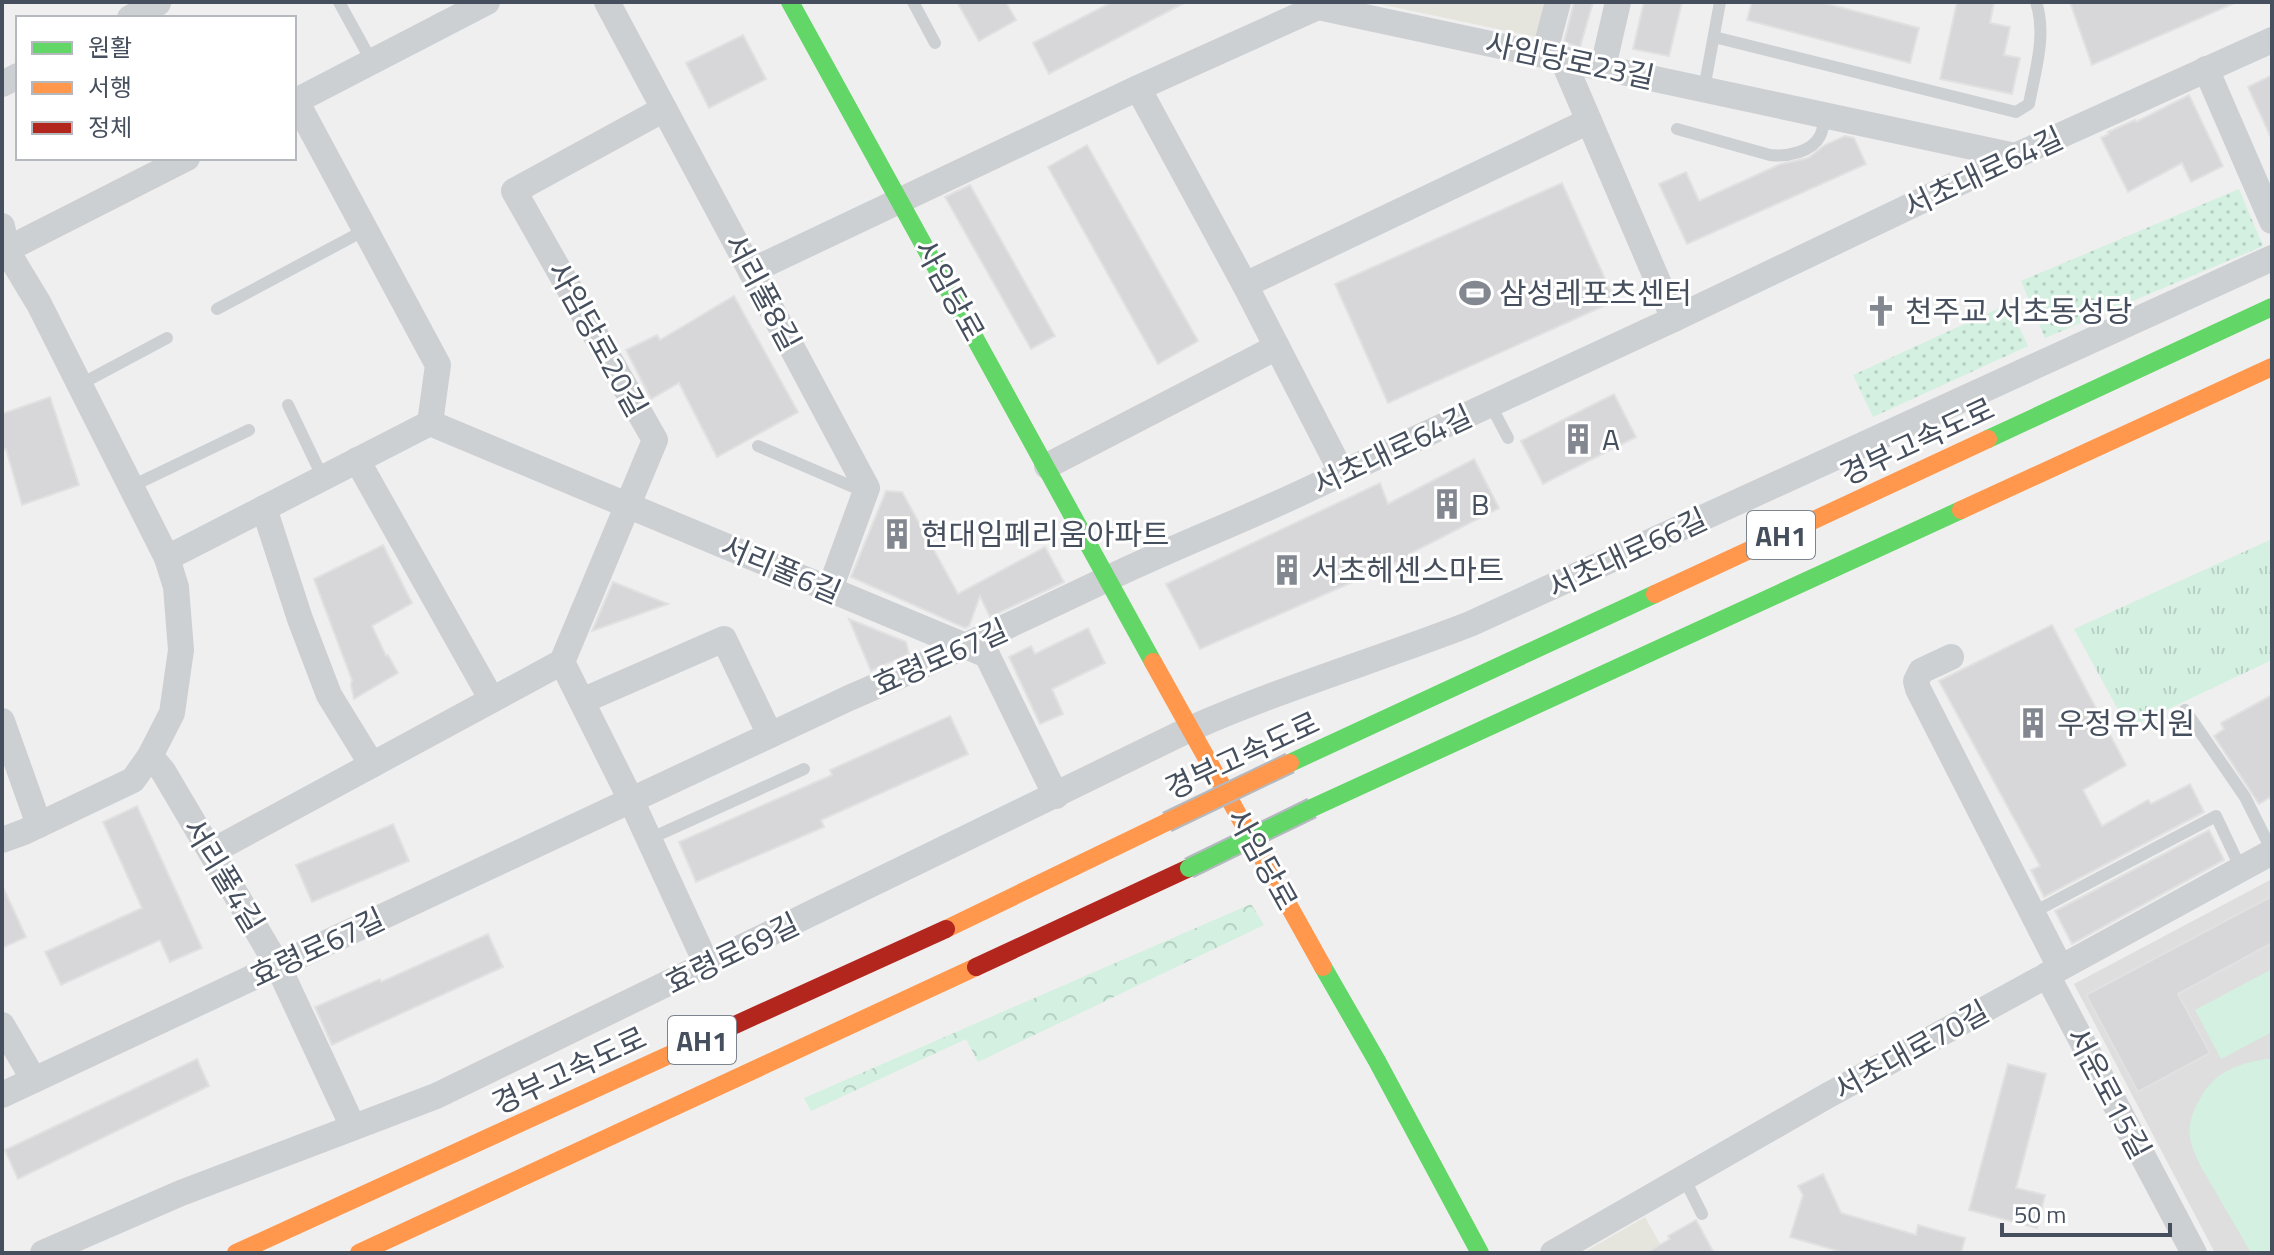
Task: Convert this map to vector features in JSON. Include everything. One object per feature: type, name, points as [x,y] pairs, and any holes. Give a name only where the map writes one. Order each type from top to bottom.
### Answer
[{"type":"main road","name":"사임당로","points":[[798,8],[1480,1253]]},
{"type":"main road","name":"경부고속도로","points":[[236,1253],[1002,903],[1290,763],[2272,307]]},
{"type":"main road","name":"AH1","points":[[359,1253],[1312,808],[2272,367]]},
{"type":"street","name":"서리풀8길","points":[[607,2],[867,488],[865,492]]},
{"type":"street","points":[[1558,2],[1553,57],[1589,121],[1674,319]]},
{"type":"street","points":[[1603,67],[1618,2]]},
{"type":"street","points":[[296,101],[476,5]]},
{"type":"street","name":"사임당로23길","points":[[900,199],[1317,5],[2015,156]]},
{"type":"street","points":[[136,16],[160,8]]},
{"type":"street","name":"서초대로64길","points":[[1109,578],[1302,494],[2015,156],[2272,40]]},
{"type":"street","points":[[2206,69],[2272,221]]},
{"type":"street","points":[[1138,88],[1342,473]]},
{"type":"street","points":[[167,558],[430,423],[438,365],[296,104]]},
{"type":"street","name":"사임당로20길","points":[[562,662],[655,440],[514,191],[664,109]]},
{"type":"street","points":[[1245,285],[1589,121]]},
{"type":"street","points":[[2,840],[133,780],[150,756],[172,713],[181,650],[176,587],[167,558],[39,304],[4,243],[183,160]]},
{"type":"street","points":[[751,271],[900,199]]},
{"type":"street","name":"서초대로66길","points":[[1192,728],[1295,686],[1470,624],[2272,258]]},
{"type":"street","points":[[1047,466],[1277,347]]},
{"type":"street","name":"서리풀6길","points":[[430,423],[987,655],[1056,796]]},
{"type":"street","points":[[357,460],[492,700]]},
{"type":"street","points":[[830,589],[865,492]]},
{"type":"street","points":[[264,508],[300,619],[329,695],[372,765]]},
{"type":"street","name":"효령로67길","points":[[2,1095],[1109,578]]},
{"type":"street","points":[[582,701],[724,639],[770,735]]},
{"type":"street","name":"서운로15길","points":[[1951,657],[1921,671],[1916,681],[1918,689],[2032,913],[2053,971],[2194,1253]]},
{"type":"street","points":[[211,852],[562,662],[631,800],[707,965]]},
{"type":"street","points":[[2,721],[39,825]]},
{"type":"street","name":"효령로69길","points":[[43,1253],[181,1193],[436,1096],[1192,728]]},
{"type":"street","name":"서리풀4길","points":[[150,756],[163,771],[278,966],[353,1127]]},
{"type":"street","name":"서초대로70길","points":[[1553,1253],[1825,1097],[2272,852]]},
{"type":"street","points":[[2,1025],[34,1080]]},
{"type":"lane","points":[[339,2],[372,62]]},
{"type":"lane","points":[[913,2],[935,43]]},
{"type":"lane","points":[[1704,89],[1720,2]]},
{"type":"lane","points":[[1714,37],[2016,112],[2029,104],[2040,44],[2041,18],[2036,2]]},
{"type":"lane","points":[[1677,129],[1770,155],[1784,156],[1810,147],[1819,139],[1826,115]]},
{"type":"lane","points":[[217,309],[365,230]]},
{"type":"lane","points":[[79,385],[167,338]]},
{"type":"lane","points":[[1490,404],[1508,438]]},
{"type":"lane","points":[[288,405],[323,478]]},
{"type":"lane","points":[[130,487],[249,430]]},
{"type":"lane","points":[[758,446],[865,492]]},
{"type":"lane","points":[[2185,710],[2245,797],[2272,852]]},
{"type":"lane","points":[[649,839],[804,769]]},
{"type":"lane","points":[[2032,913],[2216,816],[2241,869]]},
{"type":"lane","points":[[1684,1178],[1702,1214]]},
{"type":"shaded area","points":[[1370,2],[1553,2],[1545,39]]},
{"type":"shaded area","points":[[2272,879],[2272,1253],[2215,1253],[2074,984]]},
{"type":"shaded area","points":[[1645,1217],[1665,1253],[1583,1253]]},
{"type":"green space","points":[[2239,189],[2263,246],[2045,338],[2021,281]]},
{"type":"green space","points":[[2008,304],[2028,346],[1873,417],[1853,375]]},
{"type":"green space","points":[[2272,539],[2272,660],[2128,728],[2074,629]]},
{"type":"green space","points":[[1251,904],[1264,925],[978,1062],[966,1039],[811,1111],[804,1098]]},
{"type":"green space","points":[[2272,969],[2272,1032],[2221,1059],[2195,1010]]},
{"type":"green space","points":[[2272,1059],[2272,1253],[2251,1253],[2197,1158],[2190,1138],[2190,1127],[2196,1107],[2213,1081],[2238,1066]]},
{"type":"building","points":[[957,2],[1006,2],[1016,20],[979,41]]},
{"type":"building","points":[[1112,2],[1186,2],[1049,74],[1033,43]]},
{"type":"building","points":[[1574,2],[1593,2],[1580,47],[1564,42]]},
{"type":"building","points":[[1644,2],[1682,2],[1669,56],[1633,49]]},
{"type":"building","points":[[1752,2],[1820,2],[1919,28],[1910,63],[1747,20]]},
{"type":"building","points":[[1957,2],[1994,2],[1990,23],[2010,27],[2004,55],[2020,58],[2012,94],[1940,79]]},
{"type":"building","points":[[2070,2],[2237,2],[2092,65]]},
{"type":"building","points":[[743,35],[766,79],[709,108],[686,63]]},
{"type":"building","points":[[2272,75],[2272,140],[2248,87]]},
{"type":"building","points":[[2189,95],[2223,166],[2191,182],[2182,163],[2128,192],[2101,138]]},
{"type":"building","points":[[1845,136],[1854,138],[1866,164],[1687,244],[1659,184],[1686,172],[1699,201],[1781,164],[1808,158],[1825,145]]},
{"type":"building","points":[[1087,145],[1198,341],[1158,364],[1048,167]]},
{"type":"building","name":"삼성레포츠센터","points":[[1562,183],[1615,301],[1388,403],[1335,284]]},
{"type":"building","points":[[970,185],[1055,336],[1031,349],[945,197]]},
{"type":"building","points":[[734,296],[798,412],[717,457],[679,383],[651,399],[626,350],[657,335],[660,340]]},
{"type":"building","name":"A","points":[[1614,394],[1636,437],[1543,484],[1521,441]]},
{"type":"building","points":[[50,397],[79,485],[22,505],[6,449],[2,451],[2,414]]},
{"type":"building","name":"서초헤센스마트","points":[[1474,459],[1499,508],[1409,554],[1410,557],[1200,649],[1166,584],[1380,483],[1388,504]]},
{"type":"building","name":"현대임페리움아파트","points":[[886,491],[902,492],[958,594],[1045,547],[1064,582],[990,617],[980,596],[969,626],[965,628],[851,577]]},
{"type":"building","points":[[383,545],[412,603],[372,626],[398,673],[354,699],[352,680],[314,579]]},
{"type":"building","points":[[613,582],[668,604],[592,631]]},
{"type":"building","points":[[849,619],[906,642],[909,654],[871,671]]},
{"type":"building","name":"우정유치원","points":[[2052,625],[2126,765],[2083,790],[2102,826],[2148,800],[2151,804],[2190,784],[2204,812],[2044,897],[2031,870],[2040,866],[1939,681]]},
{"type":"building","points":[[1088,628],[1105,663],[1052,689],[1063,714],[1040,724],[1009,657],[1031,646],[1035,654]]},
{"type":"building","points":[[2272,695],[2272,796],[2259,804],[2214,736],[2224,729],[2221,723]]},
{"type":"building","points":[[950,716],[968,754],[821,820],[824,827],[696,882],[679,842],[832,775],[830,770]]},
{"type":"building","points":[[137,806],[202,948],[170,962],[160,940],[61,985],[45,952],[142,908],[103,822]]},
{"type":"building","points":[[393,824],[409,861],[312,902],[296,865]]},
{"type":"building","points":[[2209,830],[2224,860],[2072,944],[2055,911]]},
{"type":"building","points":[[2,885],[26,937],[2,948]]},
{"type":"building","points":[[2272,896],[2272,943],[2178,994],[2210,1053],[2138,1092],[2086,995]]},
{"type":"building","points":[[488,934],[503,967],[332,1045],[315,1007],[380,979],[381,982]]},
{"type":"building","points":[[197,1059],[209,1086],[18,1179],[5,1150]]},
{"type":"building","points":[[2008,1064],[2046,1074],[2016,1188],[2045,1195],[2037,1228],[1969,1210]]},
{"type":"building","points":[[1823,1174],[1841,1213],[1916,1235],[1918,1225],[1965,1238],[1961,1253],[1845,1253],[1790,1237],[1803,1195],[1798,1186]]},
{"type":"building","points":[[1696,1220],[1714,1253],[1646,1253],[1670,1239],[1668,1236]]},
{"type":"traffic: fast","points":[[790,2],[1153,662]]},
{"type":"traffic: fast","points":[[1988,439],[2272,307]]},
{"type":"traffic: fast","points":[[1312,808],[1961,510]]},
{"type":"traffic: fast","points":[[1290,763],[1655,594]]},
{"type":"traffic: fast","points":[[1189,868],[1312,808]]},
{"type":"traffic: fast","points":[[1323,967],[1480,1253]]},
{"type":"traffic: slow","points":[[1961,510],[2272,367]]},
{"type":"traffic: slow","points":[[1655,594],[1988,439]]},
{"type":"traffic: slow","points":[[1153,662],[1323,967]]},
{"type":"traffic: slow","points":[[1167,822],[1290,763]]},
{"type":"traffic: slow","points":[[946,929],[1167,822]]},
{"type":"traffic: slow","points":[[359,1253],[976,967]]},
{"type":"traffic: slow","points":[[236,1253],[726,1029]]},
{"type":"traffic: jam","points":[[976,967],[1189,868]]},
{"type":"traffic: jam","points":[[726,1029],[946,929]]},
{"type":"place","name":"삼성레포츠센터","points":[[1475,293]]},
{"type":"place","name":"천주교 서초동성당","points":[[1881,311]]},
{"type":"place","name":"A","points":[[1578,439]]},
{"type":"place","name":"B","points":[[1447,504]]},
{"type":"place","name":"현대임페리움아파트","points":[[897,534]]},
{"type":"place","name":"서초헤센스마트","points":[[1287,570]]},
{"type":"place","name":"우정유치원","points":[[2033,723]]}]
